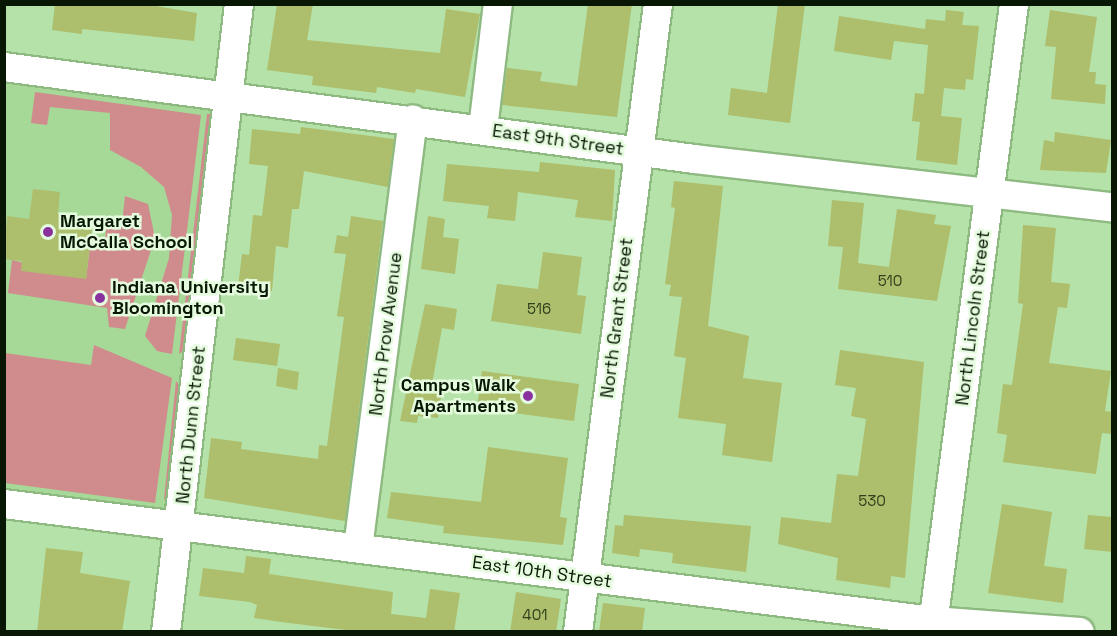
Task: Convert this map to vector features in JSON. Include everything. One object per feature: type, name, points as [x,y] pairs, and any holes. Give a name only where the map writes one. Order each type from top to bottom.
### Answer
[{"type":"street","name":"North Dunn Street","points":[[166,632],[239,4]]},
{"type":"street","points":[[483,129],[498,4]]},
{"type":"street","name":"North Grant Street","points":[[578,632],[658,4]]},
{"type":"street","name":"North Lincoln Street","points":[[932,626],[1014,4]]},
{"type":"street","name":"East 9th Street","points":[[4,67],[483,129],[639,152],[1113,207]]},
{"type":"street","name":"North Prow Avenue","points":[[358,548],[413,120]]},
{"type":"street","name":"East 10th Street","points":[[4,504],[585,575],[932,626],[1080,632]]},
{"type":"shaded area","name":"Indiana University Bloomington","points":[[5,75],[219,102],[169,516],[5,494]]},
{"type":"shaded area","points":[[35,92],[201,115],[172,354],[157,351],[145,336],[169,258],[172,215],[164,187],[141,167],[110,150],[110,113],[50,107],[47,125],[31,123]]},
{"type":"shaded area","points":[[207,114],[211,114],[184,350],[179,354]]},
{"type":"shaded area","points":[[125,196],[148,204],[155,238],[125,329],[109,327],[107,308],[8,293],[12,260],[86,279],[91,239],[105,240],[107,223],[122,224]]},
{"type":"shaded area","points":[[94,345],[172,378],[155,503],[5,483],[5,353],[91,365]]},
{"type":"shaded area","points":[[176,381],[181,387],[168,500],[164,499]]},
{"type":"building","points":[[55,4],[144,4],[197,13],[194,41],[82,29],[82,34],[52,30]]},
{"type":"building","points":[[277,4],[313,4],[307,40],[440,53],[446,9],[480,14],[465,97],[416,89],[415,93],[377,87],[376,93],[312,85],[313,76],[267,70]]},
{"type":"building","points":[[588,4],[632,4],[617,117],[502,105],[507,68],[542,72],[540,81],[577,86]]},
{"type":"building","points":[[778,4],[805,4],[790,123],[728,115],[731,88],[767,93]]},
{"type":"building","points":[[946,10],[964,12],[962,25],[979,26],[973,80],[966,79],[965,90],[944,88],[941,116],[962,118],[957,165],[916,160],[920,122],[912,121],[915,93],[924,94],[928,45],[894,41],[891,60],[834,51],[839,16],[925,29],[926,19],[945,21]]},
{"type":"building","points":[[1050,10],[1097,17],[1089,72],[1096,72],[1095,84],[1106,85],[1105,104],[1051,99],[1056,47],[1045,46]]},
{"type":"building","points":[[301,127],[394,139],[388,187],[304,171],[299,209],[292,209],[288,248],[276,246],[272,291],[238,287],[242,254],[249,255],[253,215],[262,216],[268,166],[249,164],[252,129],[300,134]]},
{"type":"building","points":[[1055,132],[1111,140],[1106,173],[1040,170],[1044,140],[1054,142]]},
{"type":"building","points":[[540,162],[615,170],[612,221],[575,217],[578,200],[518,192],[515,221],[487,218],[489,206],[443,201],[447,164],[539,172]]},
{"type":"building","points":[[674,181],[723,186],[708,326],[749,336],[743,378],[782,383],[772,462],[722,455],[726,424],[678,418],[686,358],[674,356],[682,297],[669,296],[671,285],[665,284],[675,208],[671,207]]},
{"type":"building","name":"Margaret McCalla School","points":[[33,189],[60,192],[58,214],[93,218],[86,279],[21,271],[22,261],[4,259],[7,216],[29,219]]},
{"type":"building","points":[[832,200],[864,203],[858,263],[889,267],[897,209],[936,215],[934,224],[951,226],[937,301],[838,289],[843,247],[828,246]]},
{"type":"building","points":[[351,216],[383,221],[345,521],[204,498],[211,438],[242,442],[241,449],[318,459],[319,445],[327,446],[344,317],[337,316],[346,254],[334,253],[337,235],[348,237]]},
{"type":"building","points":[[428,216],[445,219],[443,237],[459,239],[455,274],[421,269]]},
{"type":"building","points":[[1023,225],[1056,228],[1051,282],[1070,284],[1067,308],[1058,307],[1049,363],[1111,371],[1105,411],[1113,412],[1113,434],[1102,433],[1096,474],[1003,462],[1007,435],[997,433],[1003,384],[1012,385],[1023,304],[1018,303]]},
{"type":"building","points":[[543,252],[582,257],[577,295],[586,296],[581,334],[491,321],[497,284],[538,289]]},
{"type":"building","points":[[425,304],[457,309],[454,330],[442,328],[431,390],[442,391],[438,418],[418,416],[417,423],[400,421]]},
{"type":"building","points":[[236,338],[280,344],[277,366],[233,360]]},
{"type":"building","points":[[840,350],[924,362],[905,578],[891,576],[890,588],[836,580],[838,558],[778,544],[781,517],[831,523],[837,474],[858,476],[866,419],[851,416],[856,388],[835,385]]},
{"type":"building","points":[[278,368],[299,372],[297,390],[276,386]]},
{"type":"building","name":"Campus Walk Apartments","points":[[482,371],[579,384],[574,421],[477,408]]},
{"type":"building","points":[[488,447],[568,458],[560,517],[567,518],[563,545],[443,533],[444,526],[387,518],[391,492],[481,502]]},
{"type":"building","points":[[1002,504],[1052,512],[1044,566],[1067,569],[1063,603],[988,593]]},
{"type":"building","points":[[624,515],[751,526],[746,572],[672,563],[673,553],[640,549],[639,557],[612,553],[615,525],[623,526]]},
{"type":"building","points":[[1088,515],[1113,517],[1113,552],[1084,549]]},
{"type":"building","points":[[46,548],[83,552],[80,573],[130,581],[122,632],[37,632]]},
{"type":"building","points":[[246,556],[271,559],[269,574],[393,592],[391,614],[426,618],[430,589],[460,593],[454,632],[362,632],[281,622],[254,618],[257,605],[250,602],[199,596],[203,568],[244,573]]},
{"type":"building","points":[[516,592],[561,599],[556,632],[510,632]]},
{"type":"building","points":[[603,603],[645,608],[642,632],[599,632]]},
{"type":"place","name":"Margaret McCalla School","points":[[48,232]]},
{"type":"place","name":"Indiana University Bloomington","points":[[100,298]]},
{"type":"place","name":"Campus Walk Apartments","points":[[528,396]]}]
